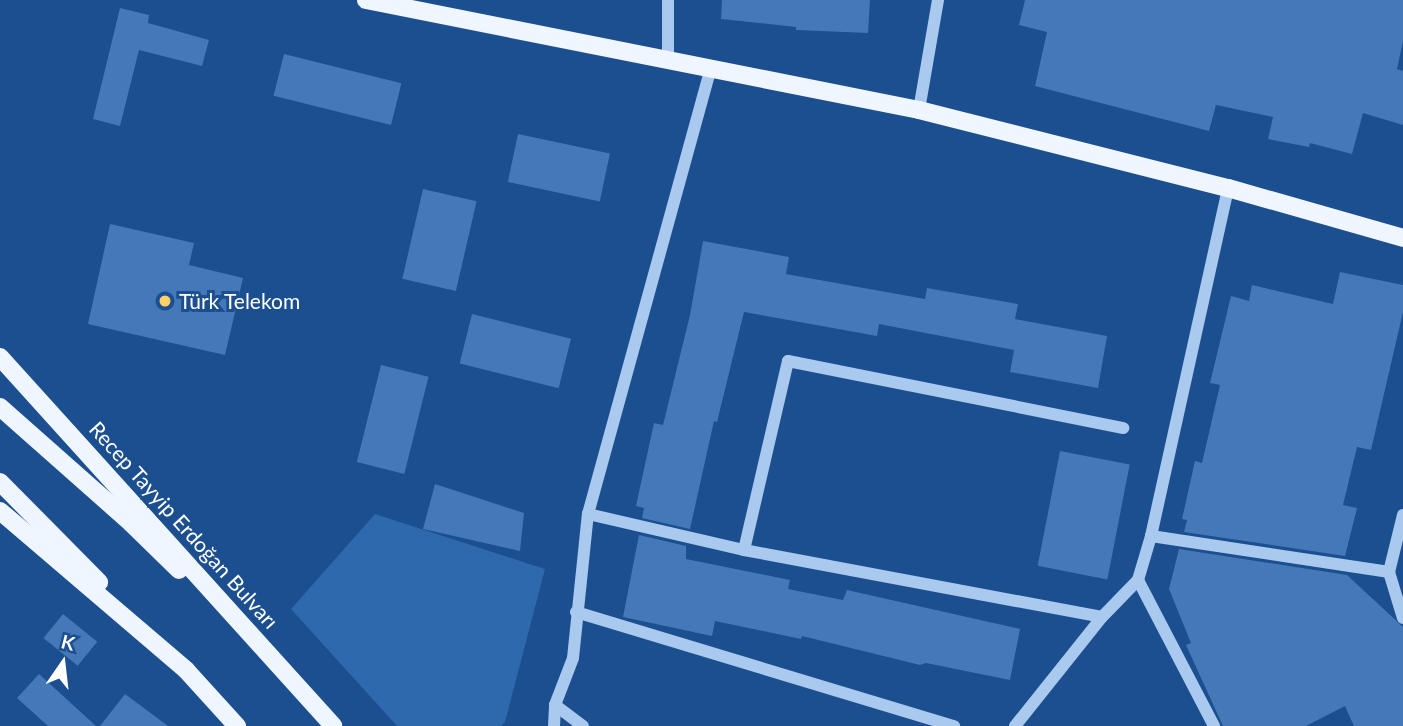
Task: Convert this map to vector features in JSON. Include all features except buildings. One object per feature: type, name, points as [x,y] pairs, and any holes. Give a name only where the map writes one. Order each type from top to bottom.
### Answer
[{"type":"main road","points":[[366,0],[919,110],[1402,234]]},
{"type":"main road","name":"Recep Tayyip Erdoğan Bulvarı","points":[[0,357],[332,726]]},
{"type":"main road","points":[[0,407],[131,523],[306,695]]},
{"type":"main road","points":[[0,482],[186,670],[237,726]]},
{"type":"main road","points":[[0,511],[186,670]]},
{"type":"street","points":[[668,0],[668,58]]},
{"type":"street","points":[[919,110],[938,0]]},
{"type":"street","points":[[554,726],[555,705],[573,657],[588,514],[711,68]]},
{"type":"street","points":[[1015,726],[1102,617],[1138,580],[1151,536],[1228,188]]},
{"type":"street","points":[[744,550],[788,360],[1124,428]]},
{"type":"street","points":[[588,514],[744,550],[1102,617]]},
{"type":"street","points":[[1403,515],[1389,572],[1403,618]]},
{"type":"street","points":[[1151,536],[1389,572]]},
{"type":"street","points":[[1138,580],[1214,726]]},
{"type":"street","points":[[576,612],[954,726]]},
{"type":"street","points":[[555,705],[583,726]]},
{"type":"shaded area","points":[[375,514],[545,569],[505,722],[501,726],[397,726],[291,609]]},
{"type":"place","name":"Türk Telekom","points":[[165,301]]}]
